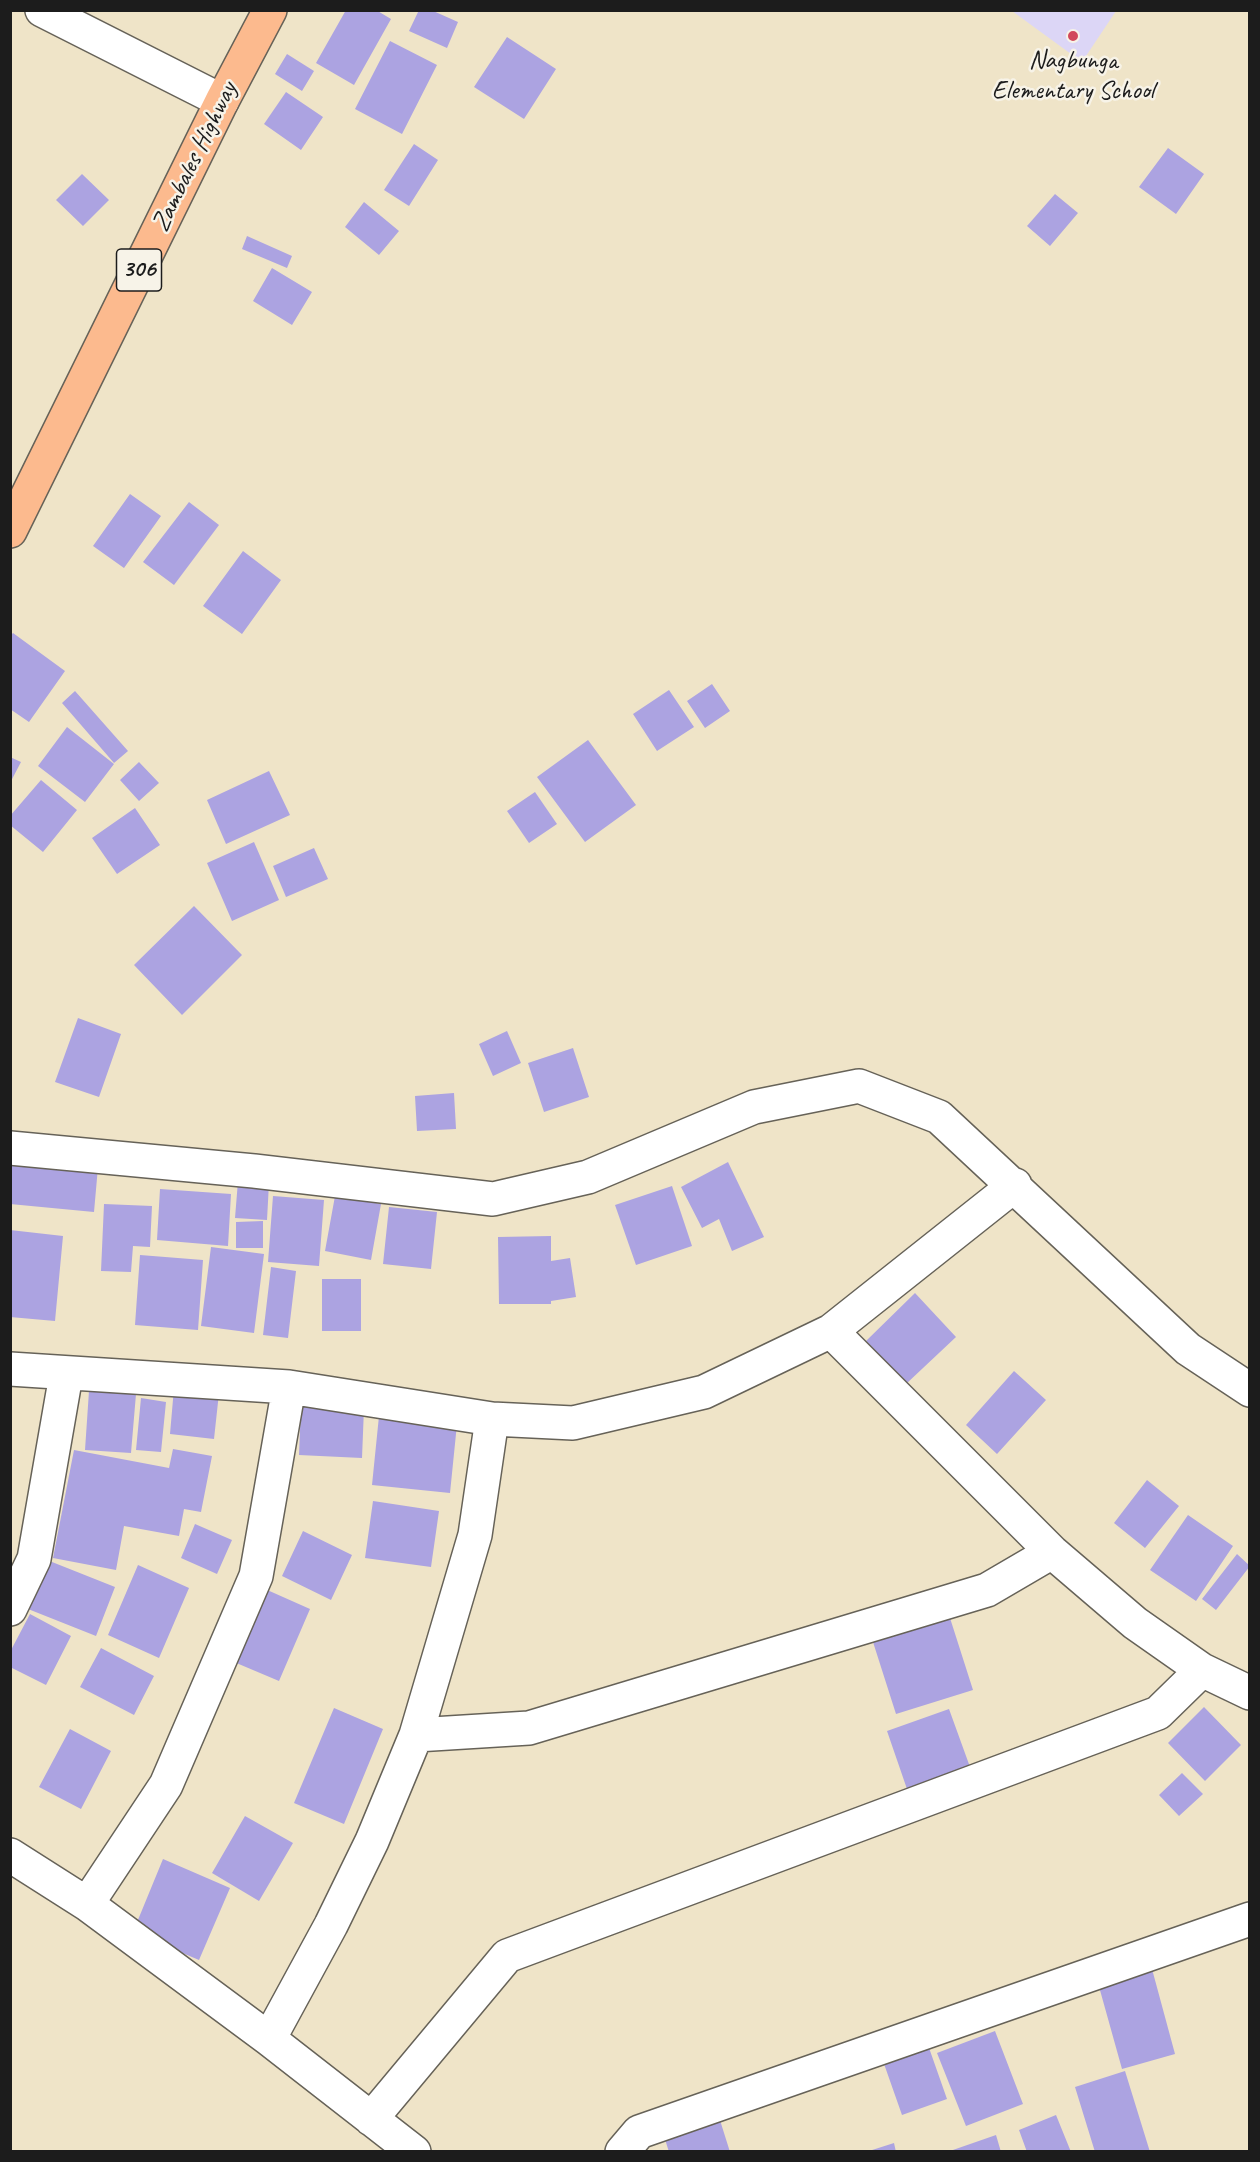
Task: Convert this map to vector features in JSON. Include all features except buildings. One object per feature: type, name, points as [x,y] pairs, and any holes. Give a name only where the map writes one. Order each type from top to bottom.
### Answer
[{"type":"main road","name":"Zambales Highway","points":[[10,531],[222,101],[270,10]]},
{"type":"street","points":[[42,10],[222,101]]},
{"type":"street","points":[[10,1148],[265,1172],[493,1199],[588,1177],[754,1107],[859,1086],[939,1117],[1015,1185],[1188,1349],[1250,1390]]},
{"type":"street","points":[[10,1369],[66,1375],[289,1387],[492,1419],[573,1423],[704,1392],[831,1331],[1015,1185]]},
{"type":"street","points":[[831,1331],[1052,1552],[1135,1623],[1202,1670],[1250,1694]]},
{"type":"street","points":[[10,1609],[34,1559],[66,1375]]},
{"type":"street","points":[[87,1904],[166,1785],[256,1576],[289,1387]]},
{"type":"street","points":[[269,2038],[331,1925],[372,1841],[416,1735],[475,1535],[492,1419]]},
{"type":"street","points":[[416,1735],[529,1728],[987,1590],[1052,1552]]},
{"type":"street","points":[[371,2119],[507,1956],[1158,1713],[1202,1670]]},
{"type":"street","points":[[10,1855],[87,1904],[269,2038],[414,2151]]},
{"type":"street","points":[[622,2151],[639,2132],[1250,1919]]},
{"type":"shaded area","name":"Nagbunga Elementary School","points":[[1012,11],[1116,11],[1082,62]]},
{"type":"place","name":"Nagbunga Elementary School","points":[[1073,36]]}]
